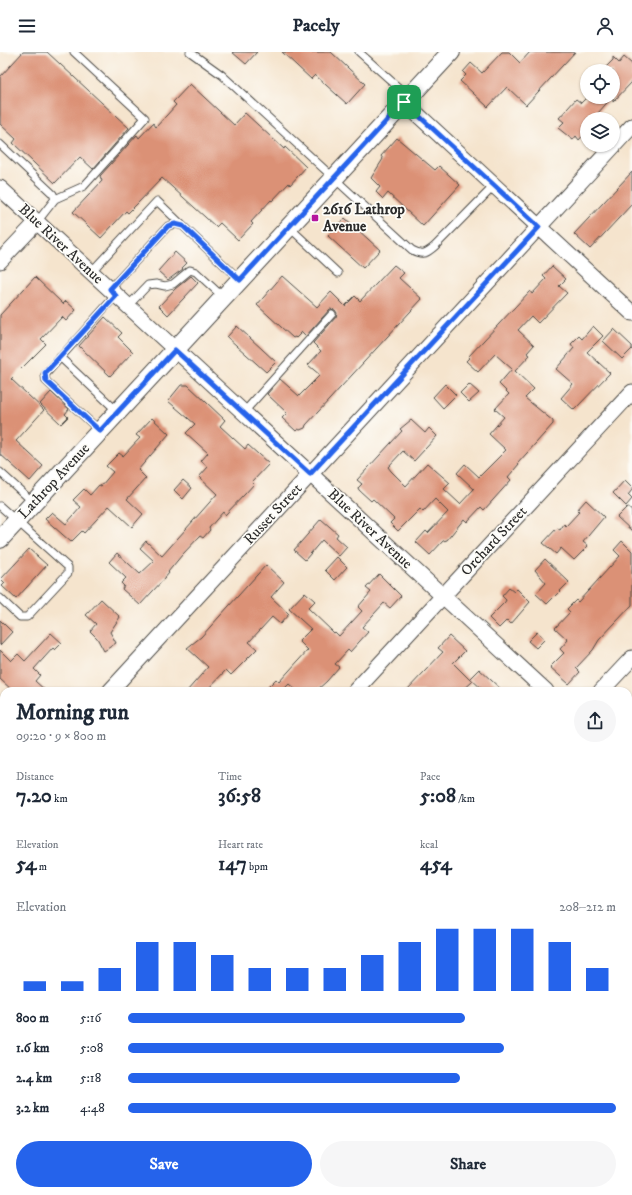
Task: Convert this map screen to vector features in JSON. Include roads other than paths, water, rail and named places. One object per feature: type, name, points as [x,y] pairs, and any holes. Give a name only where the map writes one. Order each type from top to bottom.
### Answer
[{"type":"street","name":"Lathrop Avenue","points":[[0,540],[451,52]]},
{"type":"street","points":[[406,100],[494,186],[632,313]]},
{"type":"street","name":"Russet Street","points":[[114,687],[632,126]]},
{"type":"street","name":"Blue River Avenue","points":[[0,188],[542,687]]},
{"type":"street","points":[[0,261],[37,222]]},
{"type":"street","name":"Orchard Street","points":[[359,687],[632,392]]},
{"type":"street","points":[[605,687],[632,658]]},
{"type":"lane","points":[[37,222],[55,199],[84,186],[145,118],[74,52]]},
{"type":"lane","points":[[190,52],[222,75],[412,250],[420,254],[427,253],[435,246],[494,186]]},
{"type":"lane","points":[[359,52],[406,100]]},
{"type":"lane","points":[[0,144],[53,194],[55,199]]},
{"type":"lane","points":[[91,272],[157,201],[240,280]]},
{"type":"lane","points":[[100,431],[46,381],[45,373],[60,357],[168,226],[175,224],[183,226]]},
{"type":"lane","points":[[289,227],[338,273]]},
{"type":"lane","points":[[128,306],[148,285],[156,284],[165,286],[173,284],[190,270],[196,272],[224,297]]},
{"type":"lane","points":[[244,412],[332,314]]},
{"type":"lane","points":[[60,357],[118,412]]},
{"type":"lane","points":[[0,472],[34,503]]},
{"type":"lane","points":[[0,506],[68,567],[68,573],[27,617],[20,617],[0,598]]},
{"type":"place","name":"2616 Lathrop Avenue","points":[[315,218]]}]
